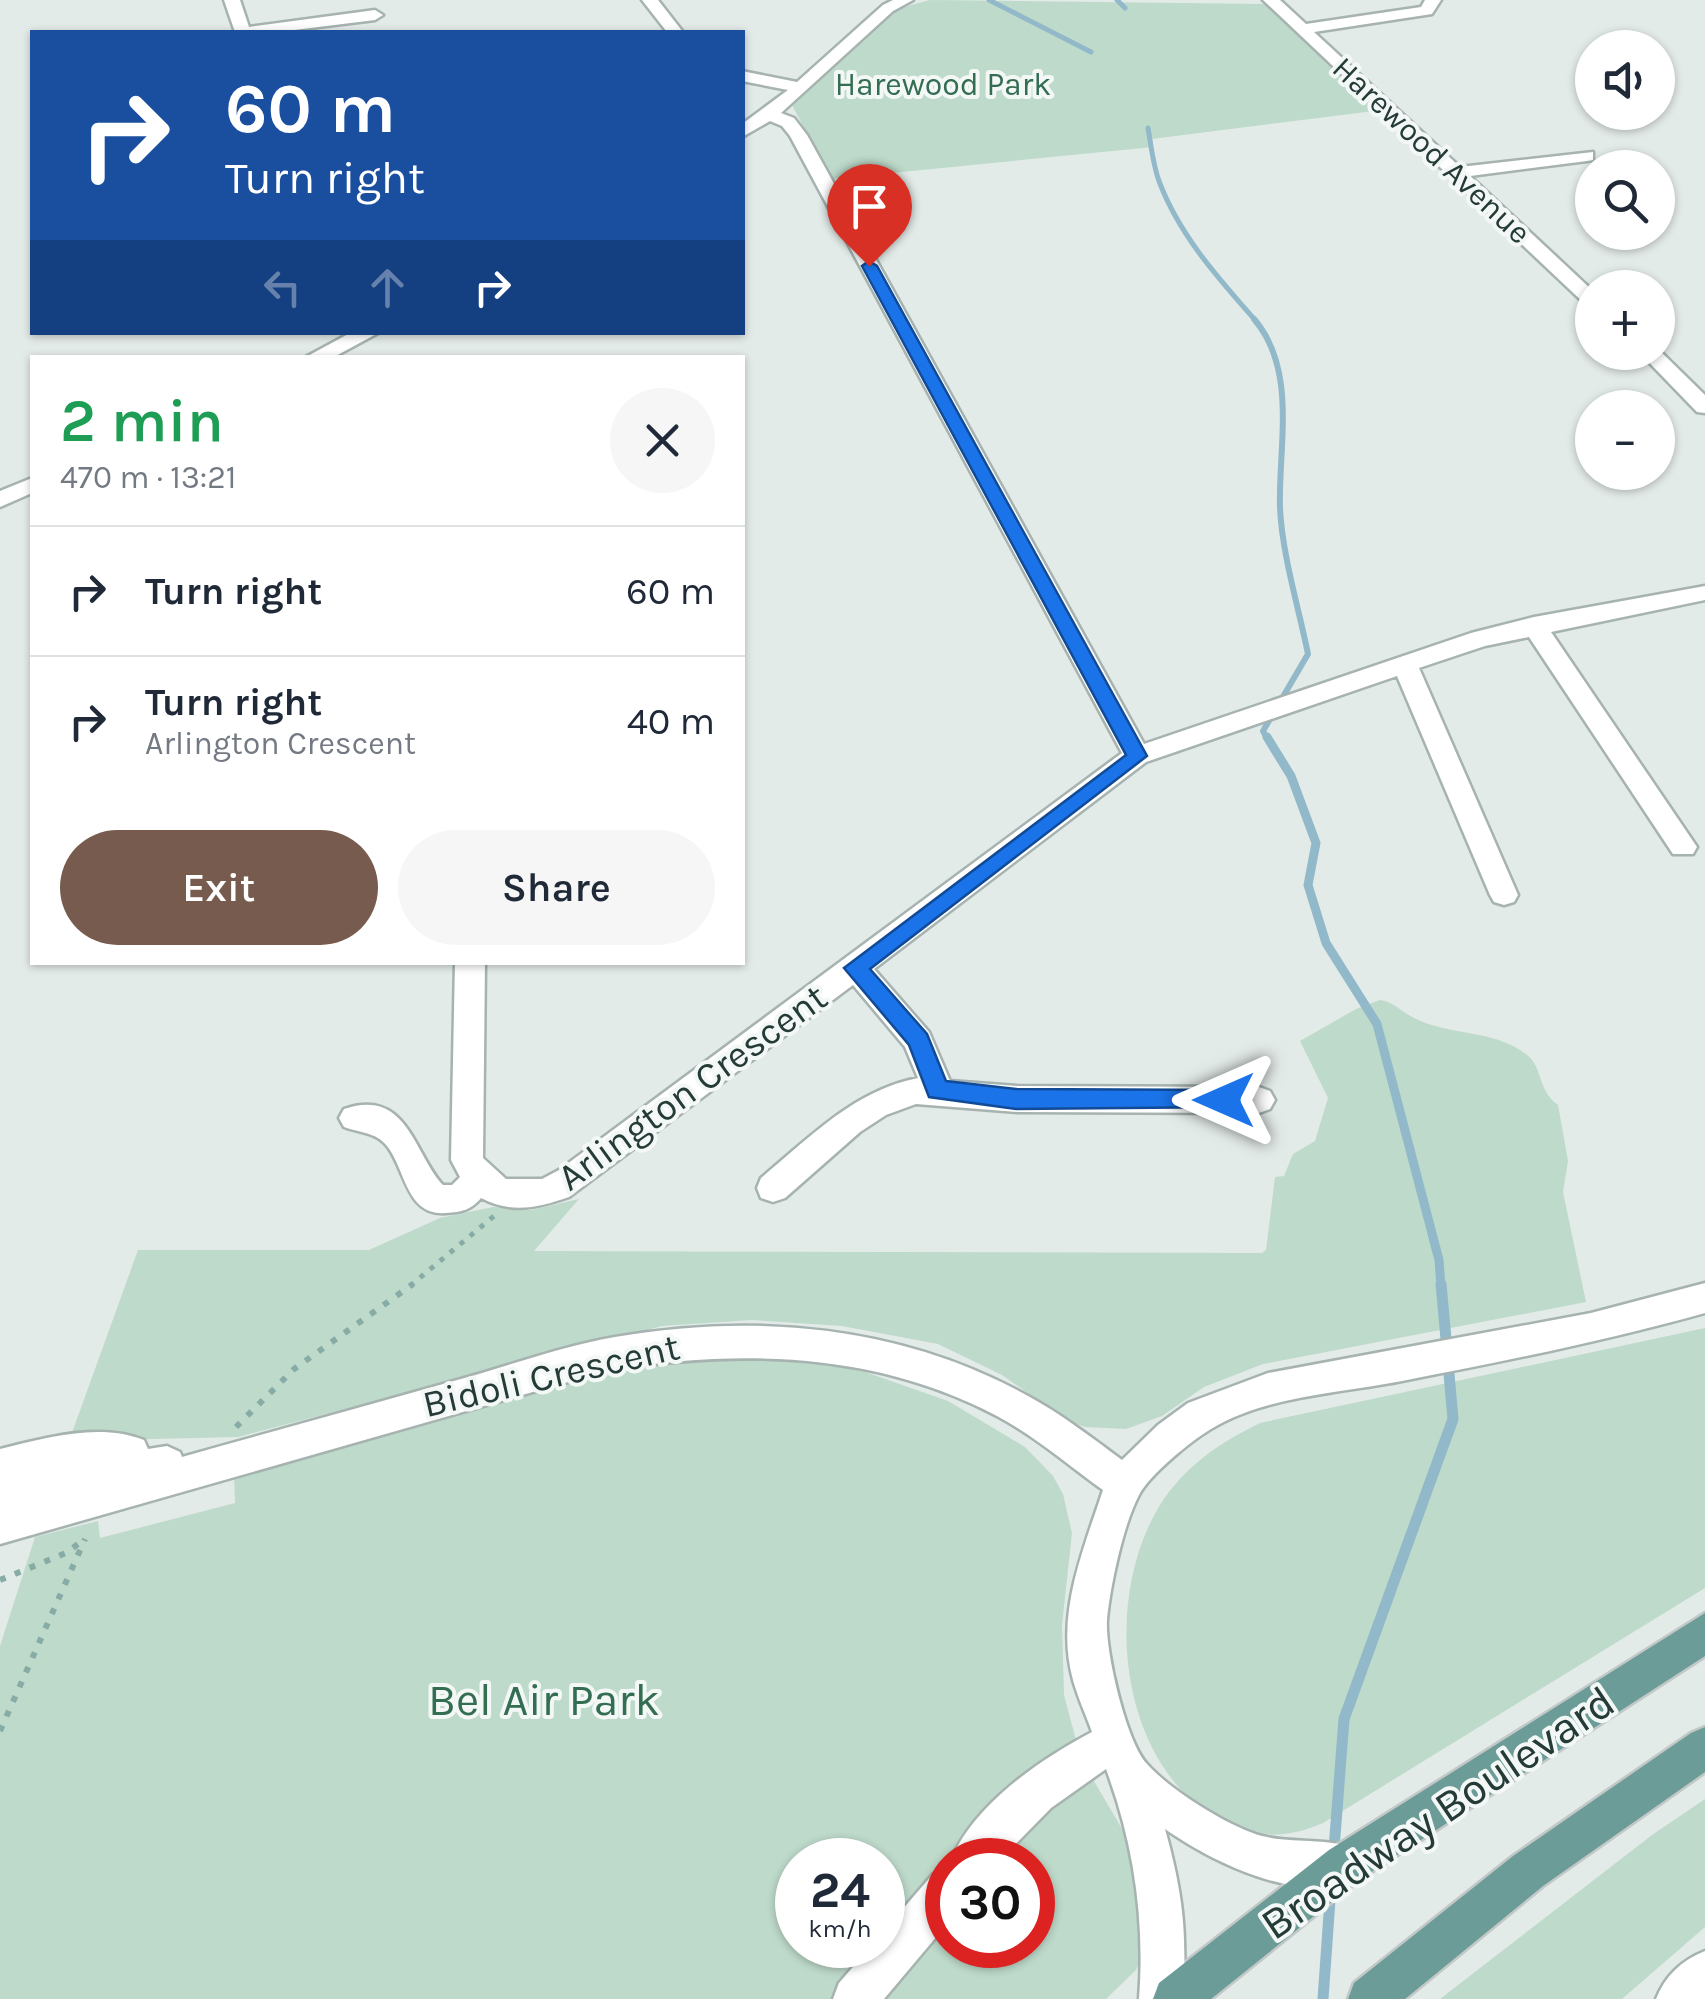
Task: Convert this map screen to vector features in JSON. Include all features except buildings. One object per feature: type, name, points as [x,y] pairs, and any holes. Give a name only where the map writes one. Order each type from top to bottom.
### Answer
[{"type":"main road","name":"Broadway Boulevard","points":[[1176,1999],[1344,1865],[1705,1633]]},
{"type":"main road","points":[[1370,1999],[1528,1871],[1705,1747]]},
{"type":"street","points":[[232,0],[243,30]]},
{"type":"street","points":[[650,0],[672,30]]},
{"type":"street","points":[[745,130],[801,88],[888,8],[905,0]]},
{"type":"street","points":[[1250,0],[1271,0]]},
{"type":"street","name":"Harewood Avenue","points":[[1271,0],[1575,284]]},
{"type":"street","points":[[1302,29],[1408,16],[1427,11],[1432,0]]},
{"type":"street","points":[[259,30],[375,15]]},
{"type":"street","points":[[745,77],[801,88]]},
{"type":"street","points":[[770,114],[788,122],[798,135],[1137,756]]},
{"type":"street","points":[[1456,173],[1575,158]]},
{"type":"street","points":[[320,355],[364,335]]},
{"type":"street","points":[[1667,370],[1705,407]]},
{"type":"street","points":[[0,500],[30,486]]},
{"type":"street","name":"Arlington Crescent","points":[[478,1179],[510,1195],[549,1192],[571,1180],[1137,756],[1404,662],[1534,624],[1705,593]]},
{"type":"street","points":[[1534,624],[1683,847]]},
{"type":"street","points":[[1404,662],[1504,896]]},
{"type":"street","points":[[355,1118],[387,1124],[404,1143],[428,1194],[436,1200],[462,1198],[478,1179],[466,1160],[465,1149],[470,965]]},
{"type":"street","points":[[856,968],[918,1040],[938,1090]]},
{"type":"street","points":[[773,1188],[849,1123],[875,1106],[915,1091],[1016,1099],[1259,1100]]},
{"type":"street","points":[[1161,1999],[1165,1940],[1161,1894],[1122,1760],[1092,1678],[1087,1632],[1090,1590],[1124,1483],[1171,1436],[1201,1415],[1240,1398],[1592,1328],[1705,1298]]},
{"type":"street","name":"Bidoli Crescent","points":[[0,1526],[125,1477],[232,1453],[610,1354],[674,1342],[736,1338],[828,1345],[903,1361],[963,1380],[1014,1406],[1124,1483]]},
{"type":"street","name":"Bidoli Crescent","points":[[0,1467],[57,1452],[125,1477]]},
{"type":"street","name":"Bidoli Crescent","points":[[0,1495],[68,1476],[125,1477]]},
{"type":"street","points":[[989,1838],[1010,1812],[1081,1759],[1122,1760],[1186,1820],[1236,1849],[1280,1861],[1344,1865]]},
{"type":"street","points":[[855,1999],[925,1917]]},
{"type":"street","points":[[1678,1999],[1705,1973]]},
{"type":"path","points":[[232,1453],[256,1403],[294,1369],[490,1221],[510,1195]]},
{"type":"path","points":[[0,1731],[85,1538],[125,1477]]},
{"type":"path","points":[[0,1580],[66,1553],[85,1538]]},
{"type":"green space","name":"Harewood Park","points":[[930,0],[1264,4],[1271,6],[1382,110],[1152,139],[1153,147],[831,179],[792,105],[893,10]]},
{"type":"green space","points":[[1380,1000],[1428,1024],[1500,1040],[1531,1059],[1558,1105],[1568,1161],[1563,1192],[1586,1302],[1263,1364],[1204,1387],[1162,1416],[1126,1429],[1085,1427],[1066,1420],[1002,1375],[938,1344],[842,1326],[752,1320],[662,1326],[238,1437],[69,1441],[138,1250],[369,1250],[440,1218],[493,1207],[532,1210],[579,1199],[534,1251],[1262,1253],[1266,1250],[1275,1177],[1284,1176],[1293,1154],[1315,1141],[1328,1098],[1300,1041]]},
{"type":"green space","points":[[1705,1328],[1705,1588],[1308,1829],[1278,1835],[1235,1828],[1207,1813],[1177,1785],[1154,1751],[1138,1711],[1129,1669],[1127,1626],[1131,1583],[1142,1542],[1160,1505],[1192,1467],[1217,1447],[1260,1423]]},
{"type":"green space","name":"Bel Air Park","points":[[783,1356],[851,1367],[948,1401],[1025,1447],[1053,1476],[1063,1494],[1072,1533],[1062,1625],[1064,1695],[1081,1759],[1138,1856],[1145,1950],[1136,1970],[1106,1999],[0,1999],[0,1646],[35,1537],[98,1521],[100,1538],[235,1503],[234,1472],[679,1357]]},
{"type":"green space","points":[[1705,1799],[1705,1927],[1622,1999],[1440,1999],[1652,1835]]},
{"type":"waterway","points":[[989,0],[1091,52]]},
{"type":"waterway","points":[[1117,0],[1125,8]]},
{"type":"waterway","points":[[1148,128],[1157,175],[1177,220],[1256,321]]},
{"type":"waterway","points":[[1254,319],[1268,339],[1281,385],[1281,526],[1308,654],[1263,731],[1268,740]]},
{"type":"waterway","points":[[1267,737],[1291,776],[1316,843],[1308,885],[1326,943],[1377,1024],[1439,1260],[1441,1286]]},
{"type":"waterway","points":[[1441,1284],[1446,1339]]},
{"type":"waterway","points":[[1334,1849],[1344,1719],[1453,1419],[1449,1374]]},
{"type":"waterway","points":[[1323,1999],[1330,1900]]},
{"type":"route","points":[[869,266],[1137,756],[856,968],[918,1040],[938,1090],[1016,1099],[1224,1100]]}]
